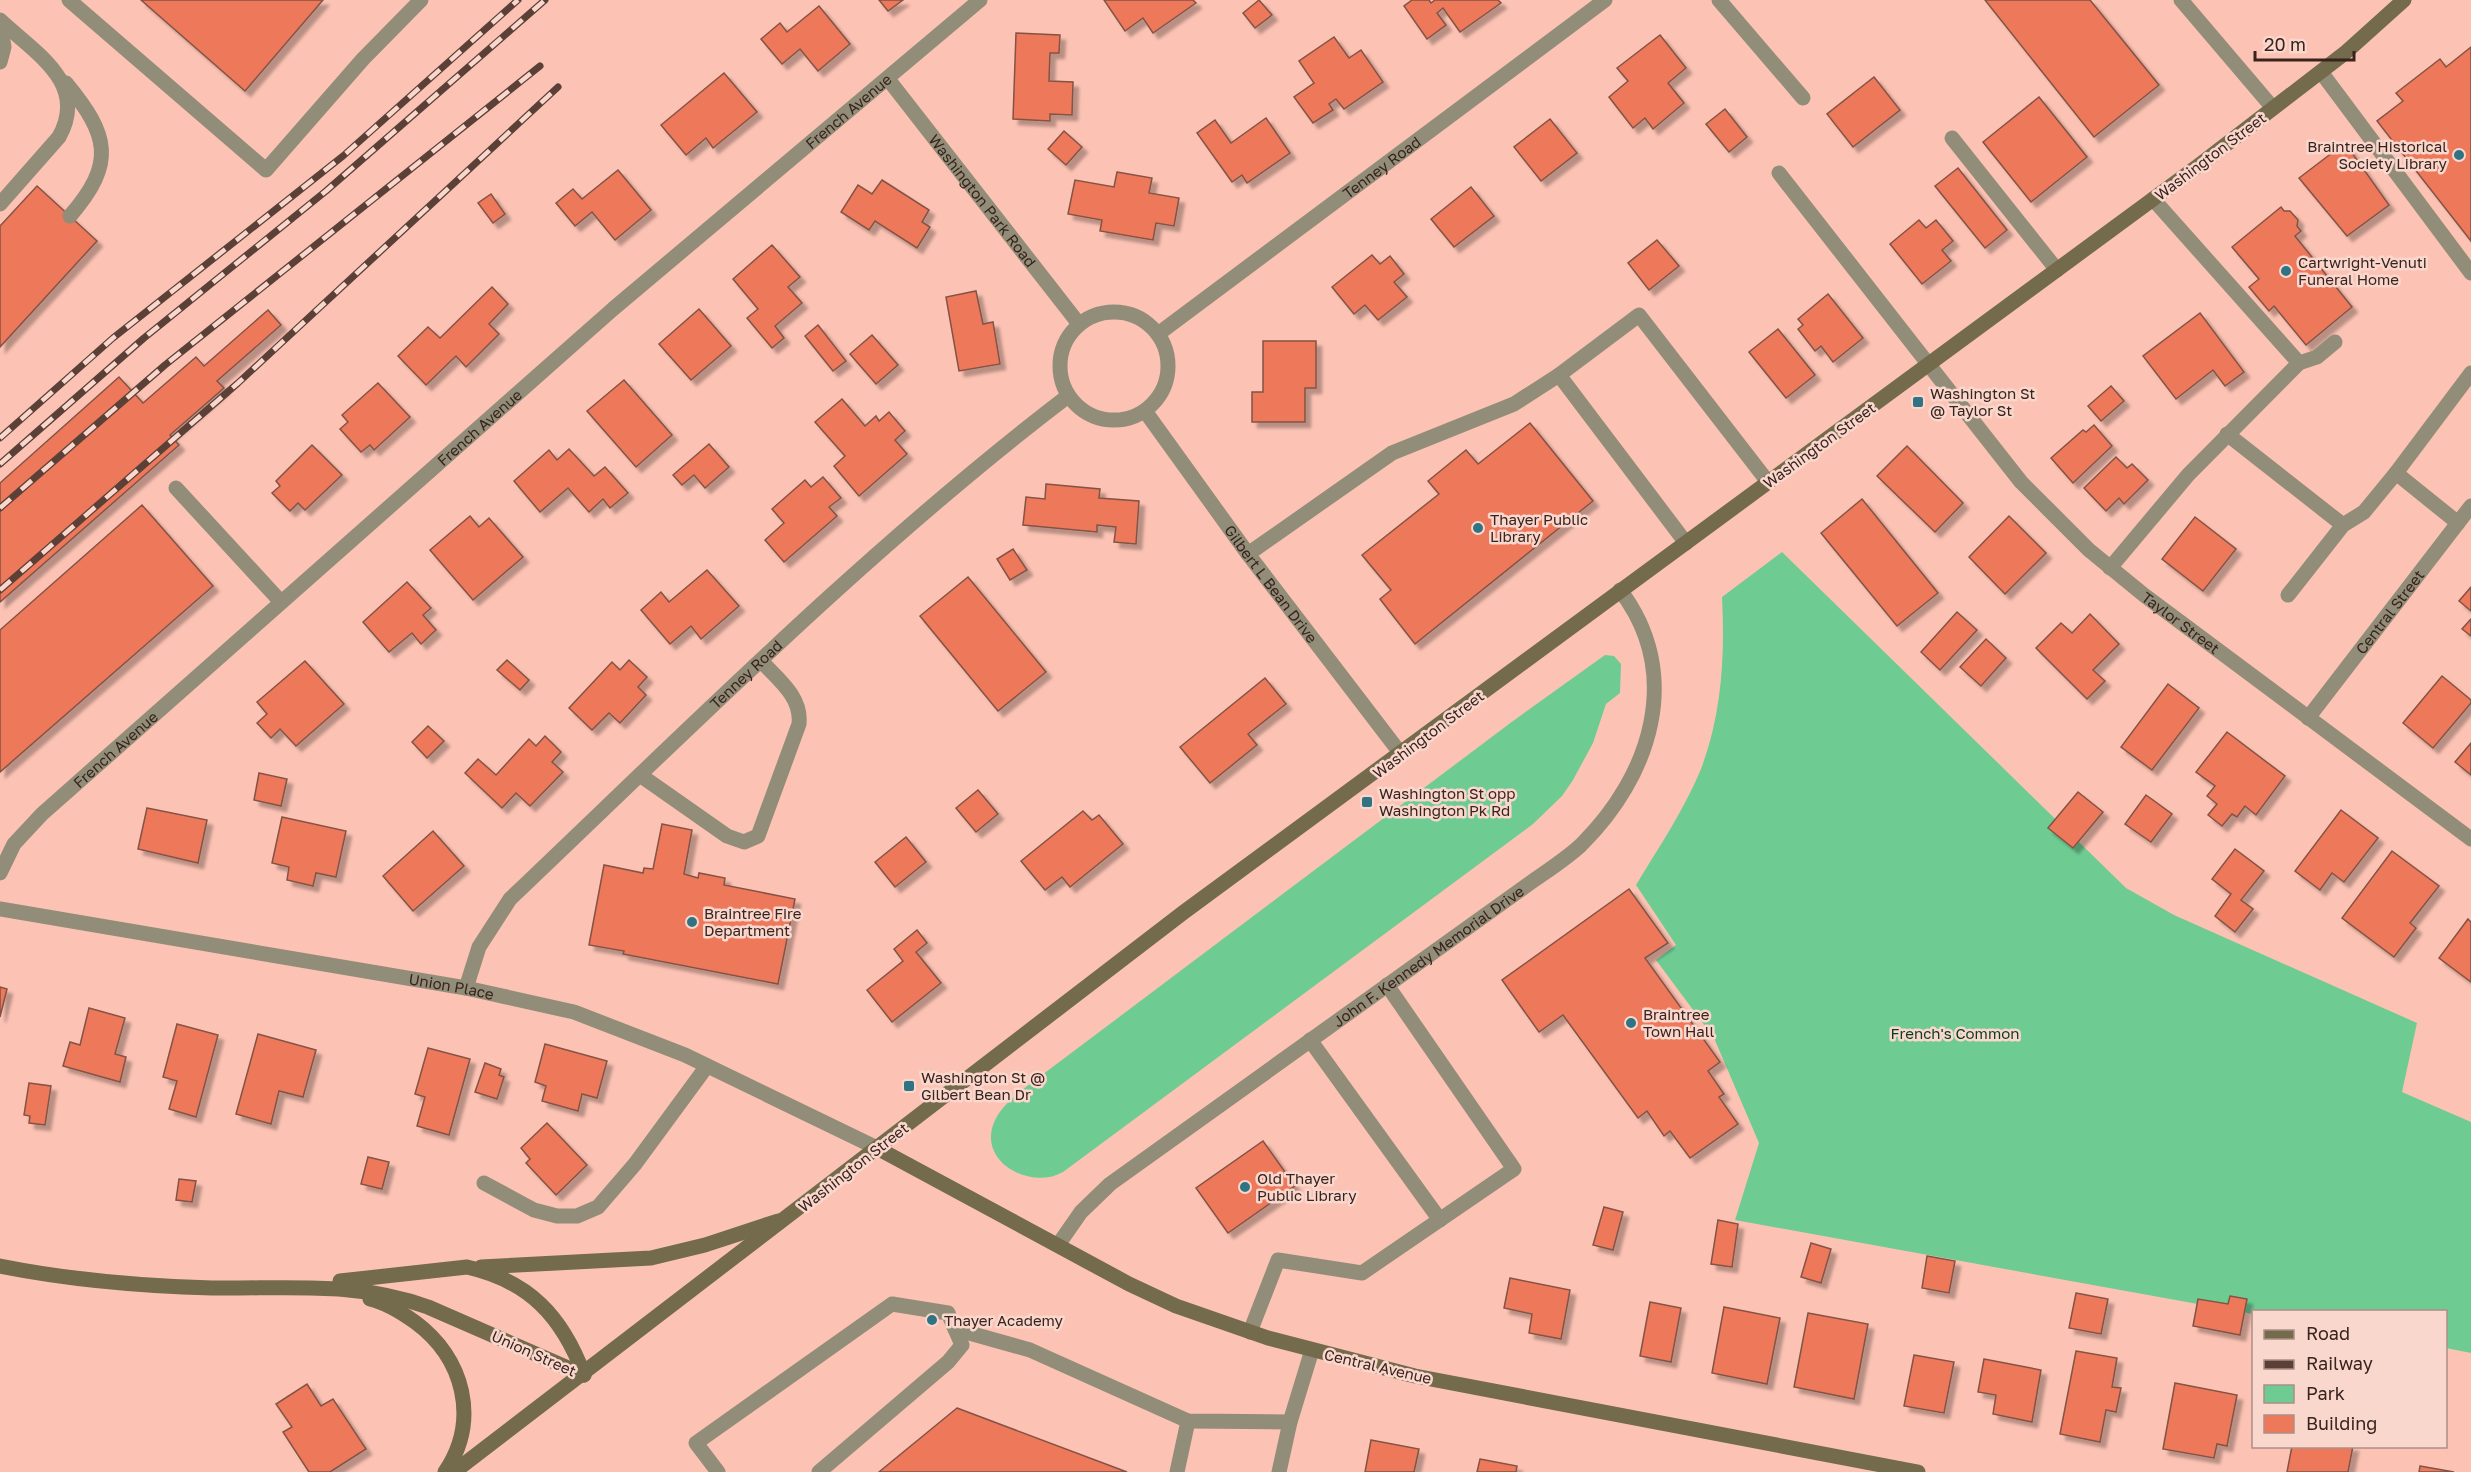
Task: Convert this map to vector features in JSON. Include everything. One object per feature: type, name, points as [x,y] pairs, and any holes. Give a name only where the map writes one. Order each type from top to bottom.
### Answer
[{"type":"main road","name":"Washington Street","points":[[454,1472],[584,1375],[1184,912],[2153,199],[2321,72],[2404,0]]},
{"type":"main road","name":"Central Avenue","points":[[877,1148],[1176,1306],[1250,1332],[1415,1376],[1918,1472]]},
{"type":"main road","points":[[466,1267],[651,1258],[705,1245],[789,1217]]},
{"type":"main road","name":"Union Street","points":[[0,1266],[43,1274],[129,1284],[359,1289],[406,1299],[584,1375]]},
{"type":"main road","name":"Union Street","points":[[278,1287],[466,1267],[505,1279],[539,1301],[556,1318],[567,1336],[584,1375]]},
{"type":"main road","points":[[278,1287],[359,1296],[381,1301],[402,1313],[436,1341],[450,1358],[458,1375],[465,1412],[463,1431],[457,1450],[445,1472]]},
{"type":"street","points":[[69,0],[266,170],[363,59],[421,0]]},
{"type":"street","name":"French Avenue","points":[[0,873],[14,844],[27,828],[613,309],[980,0]]},
{"type":"street","name":"Tenney Road","points":[[1158,334],[1605,0]]},
{"type":"street","points":[[1719,0],[1803,98]]},
{"type":"street","points":[[2181,0],[2273,108]]},
{"type":"street","points":[[0,22],[4,46],[0,62]]},
{"type":"street","points":[[0,22],[60,77],[92,118],[103,157],[101,171],[94,186],[70,216]]},
{"type":"street","points":[[2321,72],[2471,273]]},
{"type":"street","points":[[0,204],[49,151],[66,124],[68,95],[60,77]]},
{"type":"street","name":"Washington Park Road","points":[[888,79],[1079,324]]},
{"type":"street","points":[[1952,138],[2057,270]]},
{"type":"street","name":"Taylor Street","points":[[1779,173],[2021,483],[2110,568],[2471,839]]},
{"type":"street","points":[[2153,199],[2300,363]]},
{"type":"street","points":[[1121,312],[1140,318],[1158,334],[1167,351],[1167,381],[1159,398],[1145,411],[1123,420],[1105,420],[1086,412],[1068,396],[1060,374],[1060,356],[1067,338],[1079,324],[1102,313],[1121,312]]},
{"type":"street","points":[[1248,554],[1392,453],[1514,404],[1559,375],[1639,315],[1768,482]]},
{"type":"street","points":[[2110,568],[2188,475],[2228,434],[2300,363],[2317,357],[2335,342]]},
{"type":"street","points":[[2288,595],[2343,525],[2364,512],[2471,373]]},
{"type":"street","points":[[1559,375],[1686,543]]},
{"type":"street","name":"Tenney Road","points":[[466,988],[479,947],[498,914],[640,775],[877,553],[1068,396]]},
{"type":"street","name":"Gilbert L Bean Drive","points":[[1145,411],[1248,554],[1401,754]]},
{"type":"street","points":[[2228,434],[2343,525]]},
{"type":"street","points":[[2396,473],[2458,523]]},
{"type":"street","points":[[176,488],[281,602]]},
{"type":"street","name":"Central Street","points":[[2308,718],[2471,506]]},
{"type":"street","name":"John F. Kennedy Memorial Drive","points":[[1058,1245],[1081,1212],[1110,1184],[1580,846],[1623,790],[1645,744],[1655,698],[1656,677],[1648,639],[1620,590]]},
{"type":"street","points":[[640,775],[727,836],[744,842],[758,836],[799,724],[800,713],[793,696],[761,661]]},
{"type":"street","name":"Union Place","points":[[0,909],[466,988],[574,1012],[648,1038],[877,1148]]},
{"type":"street","points":[[1250,1332],[1278,1260],[1362,1273],[1515,1169],[1387,986]]},
{"type":"street","points":[[1310,1040],[1440,1220]]},
{"type":"street","points":[[484,1183],[534,1210],[557,1216],[577,1215],[598,1207],[653,1140],[708,1066]]},
{"type":"street","points":[[718,1472],[696,1443],[892,1304],[948,1313],[962,1345],[948,1362],[819,1472]]},
{"type":"street","points":[[955,1329],[1030,1350],[1188,1421],[1290,1422]]},
{"type":"street","points":[[1279,1472],[1290,1422],[1312,1350]]},
{"type":"street","points":[[1178,1472],[1188,1421]]},
{"type":"green space","name":"French's Common","points":[[1782,552],[2126,888],[2174,915],[2417,1023],[2402,1092],[2471,1122],[2471,1353],[2447,1348],[2447,1310],[2252,1310],[2252,1314],[1735,1220],[1759,1143],[1714,1038],[1656,960],[1676,945],[1636,885],[1687,799],[1708,748],[1718,706],[1722,663],[1722,597]]},
{"type":"green space","points":[[1605,655],[1614,656],[1621,664],[1620,693],[1606,704],[1593,743],[1573,780],[1562,796],[1533,824],[1063,1172],[1051,1177],[1037,1178],[1011,1170],[1001,1162],[994,1151],[991,1139],[993,1125],[1001,1110],[1022,1090],[1513,721]]},
{"type":"building","points":[[141,0],[323,0],[245,91]]},
{"type":"building","points":[[879,0],[903,0],[888,11]]},
{"type":"building","points":[[1104,0],[1193,0],[1196,3],[1153,33],[1143,18],[1125,31]]},
{"type":"building","points":[[1259,0],[1272,15],[1255,28],[1243,13]]},
{"type":"building","points":[[1412,0],[1429,0],[1431,3],[1435,0],[1498,0],[1501,3],[1460,32],[1443,8],[1437,13],[1446,25],[1427,39],[1404,6]]},
{"type":"building","points":[[1985,0],[2090,0],[2159,85],[2094,137]]},
{"type":"building","points":[[819,6],[850,44],[818,71],[800,49],[782,64],[761,39],[780,23],[787,32]]},
{"type":"building","points":[[1016,33],[1060,35],[1059,53],[1050,53],[1049,81],[1073,82],[1072,115],[1050,114],[1050,121],[1013,119]]},
{"type":"building","points":[[1660,35],[1686,68],[1668,83],[1684,103],[1653,129],[1645,118],[1633,128],[1609,97],[1628,81],[1617,68]]},
{"type":"building","points":[[1334,37],[1349,58],[1361,50],[1383,82],[1344,109],[1336,99],[1329,104],[1333,110],[1313,123],[1294,97],[1314,83],[1299,61]]},
{"type":"building","points":[[2471,47],[2471,241],[2377,121],[2403,101],[2396,93],[2440,59],[2446,67]]},
{"type":"building","points":[[724,73],[757,112],[713,148],[706,138],[686,155],[661,125]]},
{"type":"building","points":[[1874,77],[1900,110],[1853,147],[1827,114]]},
{"type":"building","points":[[2039,97],[2087,157],[2031,202],[1983,142]]},
{"type":"building","points":[[1725,109],[1747,137],[1729,152],[1706,124]]},
{"type":"building","points":[[1266,118],[1290,153],[1247,183],[1242,175],[1232,182],[1197,133],[1215,120],[1231,143]]},
{"type":"building","points":[[1550,119],[1577,153],[1541,181],[1514,147]]},
{"type":"building","points":[[1064,131],[1082,147],[1066,165],[1048,149]]},
{"type":"building","points":[[2345,143],[2389,205],[2347,236],[2299,178]]},
{"type":"building","points":[[1958,168],[2007,230],[1985,248],[1935,186]]},
{"type":"building","points":[[618,170],[651,210],[615,240],[592,212],[575,226],[556,203],[573,189],[582,199]]},
{"type":"building","points":[[1117,172],[1152,178],[1149,193],[1179,198],[1174,226],[1156,223],[1153,240],[1100,231],[1102,220],[1068,214],[1075,180],[1114,187]]},
{"type":"building","points":[[882,180],[929,210],[922,222],[930,227],[917,248],[875,221],[869,230],[841,212],[858,185],[872,194]]},
{"type":"building","points":[[37,186],[97,241],[0,347],[0,226]]},
{"type":"building","points":[[1471,187],[1494,216],[1454,247],[1431,219]]},
{"type":"building","points":[[491,194],[505,214],[493,223],[478,203]]},
{"type":"building","name":"Cartwright-Venuti Funeral Home","points":[[2281,207],[2284,211],[2290,211],[2298,220],[2297,226],[2301,231],[2295,236],[2352,307],[2306,345],[2274,306],[2269,311],[2249,287],[2259,279],[2232,247]]},
{"type":"building","points":[[1919,220],[1926,228],[1936,220],[1953,241],[1942,250],[1951,261],[1922,284],[1890,244]]},
{"type":"building","points":[[1657,240],[1679,266],[1649,290],[1628,263]]},
{"type":"building","points":[[772,245],[800,277],[788,287],[802,303],[775,326],[784,338],[772,348],[747,318],[758,309],[733,279]]},
{"type":"building","points":[[1372,255],[1380,264],[1390,256],[1404,274],[1394,282],[1407,297],[1378,320],[1365,305],[1354,314],[1332,287]]},
{"type":"building","points":[[492,287],[508,304],[489,324],[499,334],[466,367],[456,356],[426,385],[398,356],[428,327],[440,338]]},
{"type":"building","points":[[976,291],[983,324],[993,322],[1000,364],[959,371],[946,297]]},
{"type":"building","points":[[1828,294],[1863,338],[1833,362],[1821,346],[1815,351],[1798,329],[1803,325],[1798,319]]},
{"type":"building","points":[[699,309],[731,346],[691,380],[659,344]]},
{"type":"building","points":[[268,310],[281,325],[217,381],[224,388],[170,435],[179,445],[0,602],[0,483],[119,377],[143,403],[196,357],[204,366]]},
{"type":"building","points":[[2200,313],[2244,372],[2225,386],[2213,370],[2176,399],[2143,356]]},
{"type":"building","points":[[818,325],[846,361],[833,371],[805,336]]},
{"type":"building","points":[[1778,329],[1815,375],[1786,398],[1749,352]]},
{"type":"building","points":[[872,335],[898,365],[876,384],[850,354]]},
{"type":"building","points":[[1263,341],[1316,341],[1316,388],[1305,388],[1305,422],[1252,422],[1252,392],[1263,392]]},
{"type":"building","points":[[624,380],[672,435],[636,467],[587,411]]},
{"type":"building","points":[[378,383],[410,417],[374,450],[370,445],[361,452],[340,429],[348,422],[342,415]]},
{"type":"building","points":[[2111,386],[2124,401],[2101,421],[2088,406]]},
{"type":"building","points":[[842,399],[865,426],[876,416],[879,421],[889,412],[905,431],[895,440],[907,454],[859,496],[834,466],[845,456],[815,422]]},
{"type":"building","name":"Thayer Public Library","points":[[1530,423],[1593,501],[1415,644],[1380,599],[1391,590],[1362,555],[1439,494],[1428,481],[1466,450],[1478,464]]},
{"type":"building","points":[[2094,425],[2112,446],[2073,483],[2051,458],[2083,430],[2086,432]]},
{"type":"building","points":[[709,444],[729,467],[705,488],[694,475],[682,485],[673,475]]},
{"type":"building","points":[[312,445],[342,475],[305,510],[298,503],[290,511],[272,493],[280,486],[276,481]]},
{"type":"building","points":[[1907,446],[1963,503],[1935,532],[1877,476]]},
{"type":"building","points":[[569,449],[594,476],[605,467],[628,493],[610,508],[603,499],[589,512],[568,488],[540,512],[514,481],[549,450],[557,460]]},
{"type":"building","points":[[2116,457],[2127,468],[2132,464],[2148,480],[2124,504],[2119,498],[2106,511],[2084,488]]},
{"type":"building","points":[[823,477],[841,498],[829,507],[837,516],[784,562],[765,540],[784,523],[772,509],[805,480],[811,487]]},
{"type":"building","points":[[1046,484],[1100,489],[1099,498],[1139,501],[1136,544],[1114,542],[1116,527],[1097,525],[1097,532],[1023,525],[1026,497],[1045,499]]},
{"type":"building","points":[[1862,499],[1938,593],[1897,626],[1821,533]]},
{"type":"building","points":[[142,505],[213,586],[0,772],[0,630]]},
{"type":"building","points":[[470,516],[479,527],[489,518],[523,557],[473,600],[430,550]]},
{"type":"building","points":[[2009,516],[2046,553],[2005,594],[1969,557]]},
{"type":"building","points":[[2195,517],[2236,549],[2203,591],[2162,559]]},
{"type":"building","points":[[1013,549],[1027,570],[1010,580],[997,559]]},
{"type":"building","points":[[707,570],[739,606],[701,639],[691,626],[670,644],[641,610],[661,592],[669,602]]},
{"type":"building","points":[[968,577],[1046,672],[998,711],[920,616]]},
{"type":"building","points":[[407,582],[431,608],[423,615],[436,630],[421,644],[412,633],[389,652],[363,622]]},
{"type":"building","points":[[2471,587],[2471,611],[2459,601]]},
{"type":"building","points":[[1957,612],[1977,630],[1940,670],[1921,652]]},
{"type":"building","points":[[2090,614],[2119,644],[2093,670],[2105,681],[2087,699],[2036,648],[2061,623],[2072,633]]},
{"type":"building","points":[[2471,619],[2471,636],[2462,629]]},
{"type":"building","points":[[1986,639],[2006,658],[1981,686],[1960,667]]},
{"type":"building","points":[[507,660],[529,680],[520,690],[497,670]]},
{"type":"building","points":[[629,660],[647,677],[638,687],[646,695],[620,723],[609,713],[592,730],[569,708],[612,662],[620,670]]},
{"type":"building","points":[[305,661],[344,704],[296,746],[280,729],[271,738],[257,723],[267,714],[257,702]]},
{"type":"building","points":[[2442,676],[2471,700],[2471,703],[2433,748],[2403,723]]},
{"type":"building","points":[[1265,678],[1286,704],[1248,734],[1257,745],[1210,783],[1180,747]]},
{"type":"building","points":[[2168,684],[2199,708],[2152,770],[2121,747]]},
{"type":"building","points":[[428,726],[444,741],[427,758],[412,742]]},
{"type":"building","points":[[2227,732],[2285,776],[2256,815],[2245,806],[2237,817],[2232,814],[2222,826],[2208,815],[2217,804],[2207,796],[2215,786],[2196,772]]},
{"type":"building","points":[[545,736],[561,752],[552,762],[563,772],[530,806],[516,793],[502,808],[465,773],[478,759],[496,775],[529,739],[536,746]]},
{"type":"building","points":[[2471,743],[2471,775],[2455,762]]},
{"type":"building","points":[[259,773],[287,779],[281,806],[254,800]]},
{"type":"building","points":[[978,790],[998,814],[976,832],[956,808]]},
{"type":"building","points":[[2078,792],[2103,812],[2073,848],[2048,828]]},
{"type":"building","points":[[2146,795],[2172,814],[2151,842],[2125,824]]},
{"type":"building","points":[[147,808],[207,820],[198,863],[138,849]]},
{"type":"building","points":[[2341,810],[2378,838],[2344,882],[2332,873],[2320,890],[2295,871]]},
{"type":"building","points":[[1083,811],[1092,820],[1099,815],[1123,844],[1070,887],[1062,877],[1045,890],[1021,861]]},
{"type":"building","points":[[282,817],[346,831],[336,877],[316,873],[313,886],[287,880],[289,867],[272,863]]},
{"type":"building","name":"Braintree Fire Department","points":[[662,824],[692,830],[684,874],[698,878],[699,873],[725,878],[724,885],[795,899],[778,984],[623,954],[624,951],[589,945],[604,865],[643,873],[644,868],[653,869]]},
{"type":"building","points":[[433,831],[464,866],[413,911],[383,876]]},
{"type":"building","points":[[906,837],[926,862],[895,887],[875,862]]},
{"type":"building","points":[[2235,849],[2264,871],[2241,900],[2253,909],[2235,932],[2215,916],[2231,894],[2212,879]]},
{"type":"building","points":[[2392,851],[2439,886],[2410,923],[2416,928],[2394,957],[2342,918]]},
{"type":"building","name":"Braintree Town Hall","points":[[1629,889],[1668,943],[1645,958],[1720,1062],[1708,1071],[1724,1094],[1719,1097],[1738,1124],[1690,1158],[1670,1131],[1664,1136],[1647,1111],[1638,1118],[1563,1015],[1539,1032],[1502,980]]},
{"type":"building","points":[[2468,919],[2471,922],[2471,982],[2439,958]]},
{"type":"building","points":[[917,930],[927,943],[916,952],[941,983],[892,1022],[867,990],[903,961],[894,949]]},
{"type":"building","points":[[0,987],[7,989],[0,1017]]},
{"type":"building","points":[[89,1008],[125,1018],[115,1054],[126,1057],[120,1082],[63,1066],[70,1042],[80,1045]]},
{"type":"building","points":[[177,1024],[218,1035],[196,1117],[169,1109],[177,1081],[163,1077]]},
{"type":"building","points":[[258,1034],[316,1050],[303,1097],[279,1091],[271,1124],[236,1114]]},
{"type":"building","points":[[545,1044],[607,1061],[597,1098],[582,1094],[578,1111],[542,1101],[546,1086],[535,1082]]},
{"type":"building","points":[[428,1048],[470,1059],[449,1135],[417,1126],[425,1097],[415,1094]]},
{"type":"building","points":[[485,1063],[501,1069],[499,1075],[504,1077],[497,1099],[475,1092]]},
{"type":"building","points":[[29,1083],[51,1086],[45,1125],[29,1123],[30,1116],[24,1115]]},
{"type":"building","points":[[547,1123],[587,1165],[556,1195],[526,1163],[530,1159],[521,1148]]},
{"type":"building","name":"Old Thayer Public Library","points":[[1263,1141],[1295,1186],[1228,1233],[1196,1188]]},
{"type":"building","points":[[368,1157],[389,1162],[382,1189],[361,1184]]},
{"type":"building","points":[[179,1179],[196,1181],[192,1202],[176,1200]]},
{"type":"building","points":[[1604,1207],[1623,1212],[1613,1250],[1593,1245]]},
{"type":"building","points":[[1718,1220],[1738,1224],[1732,1267],[1711,1264]]},
{"type":"building","points":[[1811,1243],[1831,1249],[1821,1283],[1801,1277]]},
{"type":"building","points":[[1927,1256],[1955,1261],[1949,1293],[1922,1288]]},
{"type":"building","points":[[1510,1278],[1570,1290],[1561,1339],[1529,1333],[1532,1314],[1504,1308]]},
{"type":"building","points":[[2076,1293],[2108,1299],[2101,1334],[2069,1328]]},
{"type":"building","points":[[2230,1296],[2247,1299],[2240,1335],[2193,1326],[2198,1299],[2228,1304]]},
{"type":"building","points":[[1650,1302],[1681,1308],[1671,1362],[1640,1356]]},
{"type":"building","points":[[1724,1307],[1780,1318],[1767,1384],[1712,1373]]},
{"type":"building","points":[[1808,1313],[1868,1324],[1854,1399],[1794,1387]]},
{"type":"building","points":[[2076,1351],[2117,1358],[2112,1387],[2121,1388],[2116,1412],[2106,1410],[2100,1442],[2060,1434]]},
{"type":"building","points":[[1914,1355],[1954,1362],[1944,1413],[1904,1406]]},
{"type":"building","points":[[1984,1359],[2041,1370],[2032,1422],[1993,1414],[1996,1395],[1978,1392]]},
{"type":"building","points":[[2175,1383],[2237,1395],[2227,1446],[2217,1444],[2214,1458],[2163,1449]]},
{"type":"building","points":[[307,1384],[321,1406],[333,1399],[366,1449],[330,1472],[309,1472],[283,1432],[292,1427],[276,1404]]},
{"type":"building","points":[[957,1408],[1127,1472],[879,1472]]},
{"type":"building","points":[[1371,1440],[1419,1449],[1414,1472],[1365,1472]]},
{"type":"building","points":[[2292,1448],[2353,1448],[2348,1472],[2287,1472]]},
{"type":"building","points":[[1480,1459],[1517,1466],[1516,1472],[1477,1472]]},
{"type":"building","points":[[2420,1466],[2454,1472],[2419,1472]]},
{"type":"railway","points":[[0,438],[113,338],[343,156],[518,0]]},
{"type":"railway","points":[[0,464],[144,338],[326,191],[545,0]]},
{"type":"railway","points":[[0,508],[165,365],[540,66]]},
{"type":"railway","points":[[0,590],[238,383],[558,87]]},
{"type":"place","name":"Braintree Historical Society Library","points":[[2459,155]]},
{"type":"place","name":"Cartwright-Venuti Funeral Home","points":[[2286,271]]},
{"type":"place","name":"Washington St @ Taylor St","points":[[1918,402]]},
{"type":"place","name":"Thayer Public Library","points":[[1478,528]]},
{"type":"place","name":"Washington St opp Washington Pk Rd","points":[[1367,802]]},
{"type":"place","name":"Braintree Fire Department","points":[[692,922]]},
{"type":"place","name":"Braintree Town Hall","points":[[1631,1023]]},
{"type":"place","name":"Washington St @ Gilbert Bean Dr","points":[[909,1086]]},
{"type":"place","name":"Old Thayer Public Library","points":[[1245,1187]]},
{"type":"place","name":"Thayer Academy","points":[[932,1320]]}]
